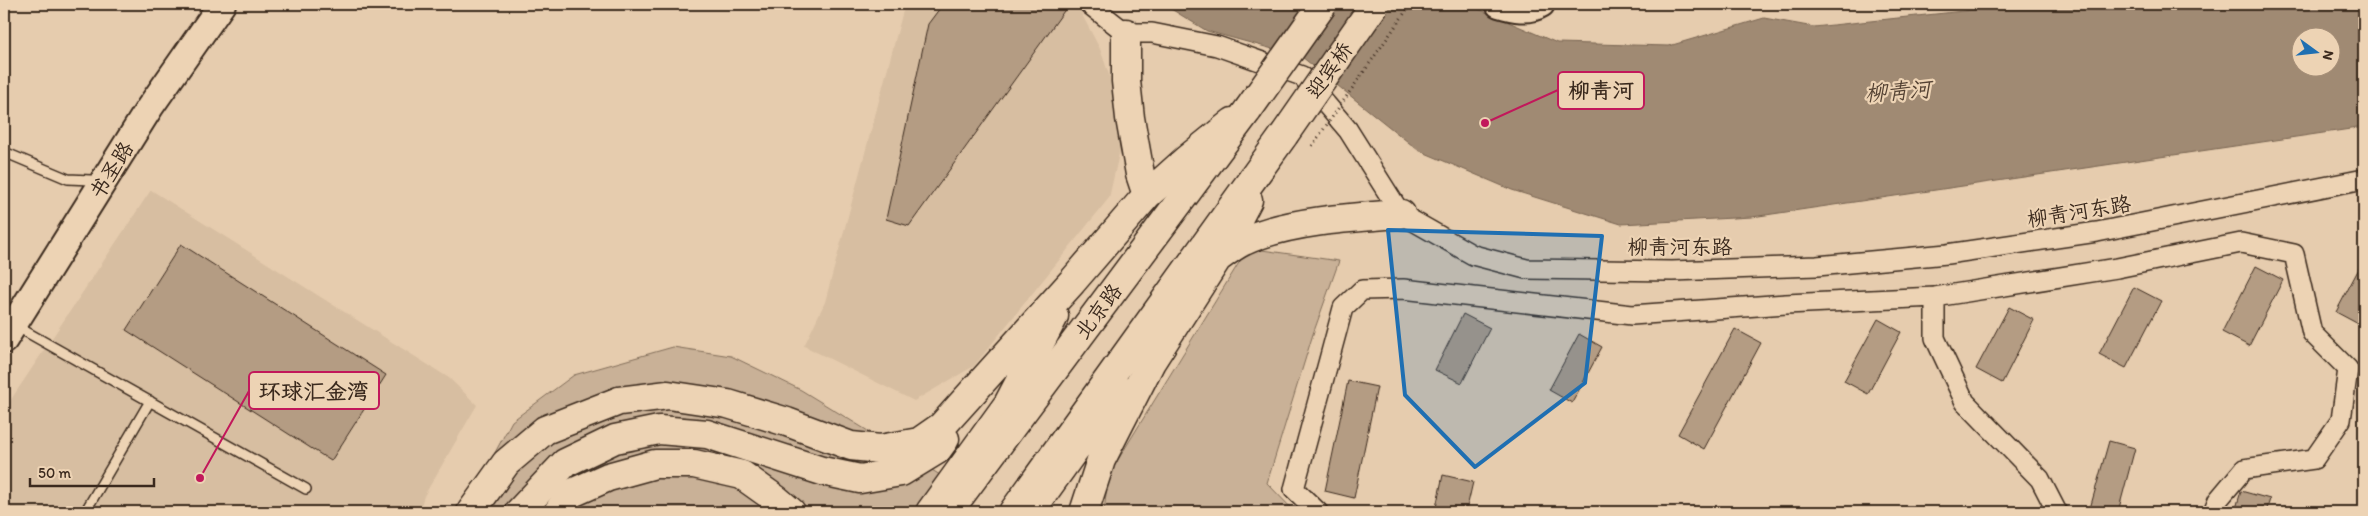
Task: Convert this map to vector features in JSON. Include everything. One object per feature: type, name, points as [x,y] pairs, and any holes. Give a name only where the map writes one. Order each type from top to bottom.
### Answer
[{"type":"main road","name":"迎宾桥","points":[[1248,110],[1323,4]]},
{"type":"main road","name":"迎宾桥","points":[[1284,135],[1375,4]]},
{"type":"main road","points":[[1126,33],[1126,81],[1130,118],[1139,158],[1140,174],[1147,195]]},
{"type":"main road","points":[[471,512],[506,463],[545,430],[618,401],[668,395],[728,404],[787,422],[851,446],[880,449],[919,442],[942,426],[1072,282],[1147,195],[1186,160],[1248,110]]},
{"type":"main road","name":"北京路","points":[[948,512],[1248,110]]},
{"type":"main road","points":[[1084,512],[1101,460],[1151,362],[1216,259],[1284,135]]},
{"type":"main road","points":[[1013,512],[1284,135]]},
{"type":"main road","points":[[1139,158],[1162,171],[1186,160]]},
{"type":"main road","points":[[1259,180],[1262,208],[1271,220],[1296,226]]},
{"type":"main road","points":[[1216,259],[1243,242],[1266,232],[1360,216],[1401,214]]},
{"type":"main road","points":[[930,512],[1008,404],[1072,282]]},
{"type":"main road","points":[[519,512],[565,463],[615,439],[659,430],[707,434],[822,471],[860,478],[901,472],[937,450],[1008,352]]},
{"type":"main road","points":[[1030,512],[1078,445],[1151,362]]},
{"type":"main road","points":[[1068,512],[1077,492],[1101,460]]},
{"type":"main road","points":[[558,512],[570,494],[608,477],[655,464],[694,464],[742,475],[791,512]]},
{"type":"street","name":"书圣路","points":[[7,328],[91,180],[141,101],[208,4]]},
{"type":"street","name":"书圣路","points":[[7,328],[150,107],[222,4]]},
{"type":"street","points":[[1089,4],[1126,33]]},
{"type":"street","points":[[1499,4],[1514,9],[1535,8],[1541,4]]},
{"type":"street","name":"柳青河东路","points":[[1126,33],[1152,33],[1217,46],[1302,76],[1348,130],[1401,214],[1473,255],[1526,269],[1672,271],[1817,266],[1947,254],[2098,232],[2364,179]]},
{"type":"street","points":[[1318,512],[1294,489],[1343,308],[1362,290],[1403,289],[1632,315],[1786,304],[1935,297],[2117,268],[2241,243],[2294,254],[2312,333],[2348,369],[2341,420],[2314,459],[2244,470],[2218,500],[2213,512]]},
{"type":"street","points":[[1935,297],[1935,338],[1965,402],[2040,479],[2057,512]]},
{"type":"lane","points":[[4,152],[68,179],[91,180]]},
{"type":"lane","points":[[7,328],[150,401],[306,489]]},
{"type":"lane","points":[[85,512],[150,401]]},
{"type":"path","points":[[1312,146],[1411,4]]},
{"type":"highlighted area","points":[[1388,230],[1602,236],[1585,383],[1475,467],[1405,395]]},
{"type":"shaded area","points":[[908,4],[1074,4],[1078,7],[1100,49],[1126,123],[1109,198],[974,366],[914,401],[804,346],[825,302],[903,11]]},
{"type":"shaded area","points":[[151,190],[449,378],[477,405],[424,496],[419,512],[4,512],[4,410]]},
{"type":"shaded area","points":[[1248,248],[1339,261],[1313,334],[1267,483],[1295,512],[1104,512],[1108,476]]},
{"type":"shaded area","points":[[673,347],[731,356],[801,390],[945,478],[922,512],[463,512],[512,421],[574,375]]},
{"type":"water","points":[[1163,4],[1467,4],[1557,43],[1669,46],[1764,18],[1814,27],[2029,4],[2364,4],[2364,127],[1752,217],[1621,224],[1512,190],[1418,150],[1302,57],[1207,31]]},
{"type":"building","points":[[943,4],[1069,4],[909,226],[886,219],[928,24]]},
{"type":"building","points":[[181,244],[386,375],[331,461],[126,330]]},
{"type":"building","points":[[2364,259],[2364,327],[2336,312]]},
{"type":"building","points":[[2256,266],[2283,280],[2249,346],[2222,332]]},
{"type":"building","points":[[2134,287],[2161,301],[2126,368],[2099,354]]},
{"type":"building","points":[[2009,307],[2034,320],[2002,383],[1976,369]]},
{"type":"building","points":[[1463,314],[1490,328],[1462,383],[1435,370]]},
{"type":"building","points":[[1878,319],[1901,332],[1868,394],[1844,381]]},
{"type":"building","points":[[1735,329],[1761,343],[1704,449],[1678,434]]},
{"type":"building","points":[[1579,334],[1602,347],[1572,403],[1549,390]]},
{"type":"building","points":[[1348,381],[1377,387],[1354,498],[1325,491]]},
{"type":"building","points":[[2109,441],[2135,448],[2118,512],[2089,512]]},
{"type":"building","points":[[1443,475],[1473,482],[1466,512],[1435,512]]},
{"type":"building","points":[[2241,491],[2270,499],[2266,512],[2235,512]]},
{"type":"place","name":"柳青河","points":[[1485,123]]},
{"type":"place","name":"环球汇金湾","points":[[200,478]]}]
